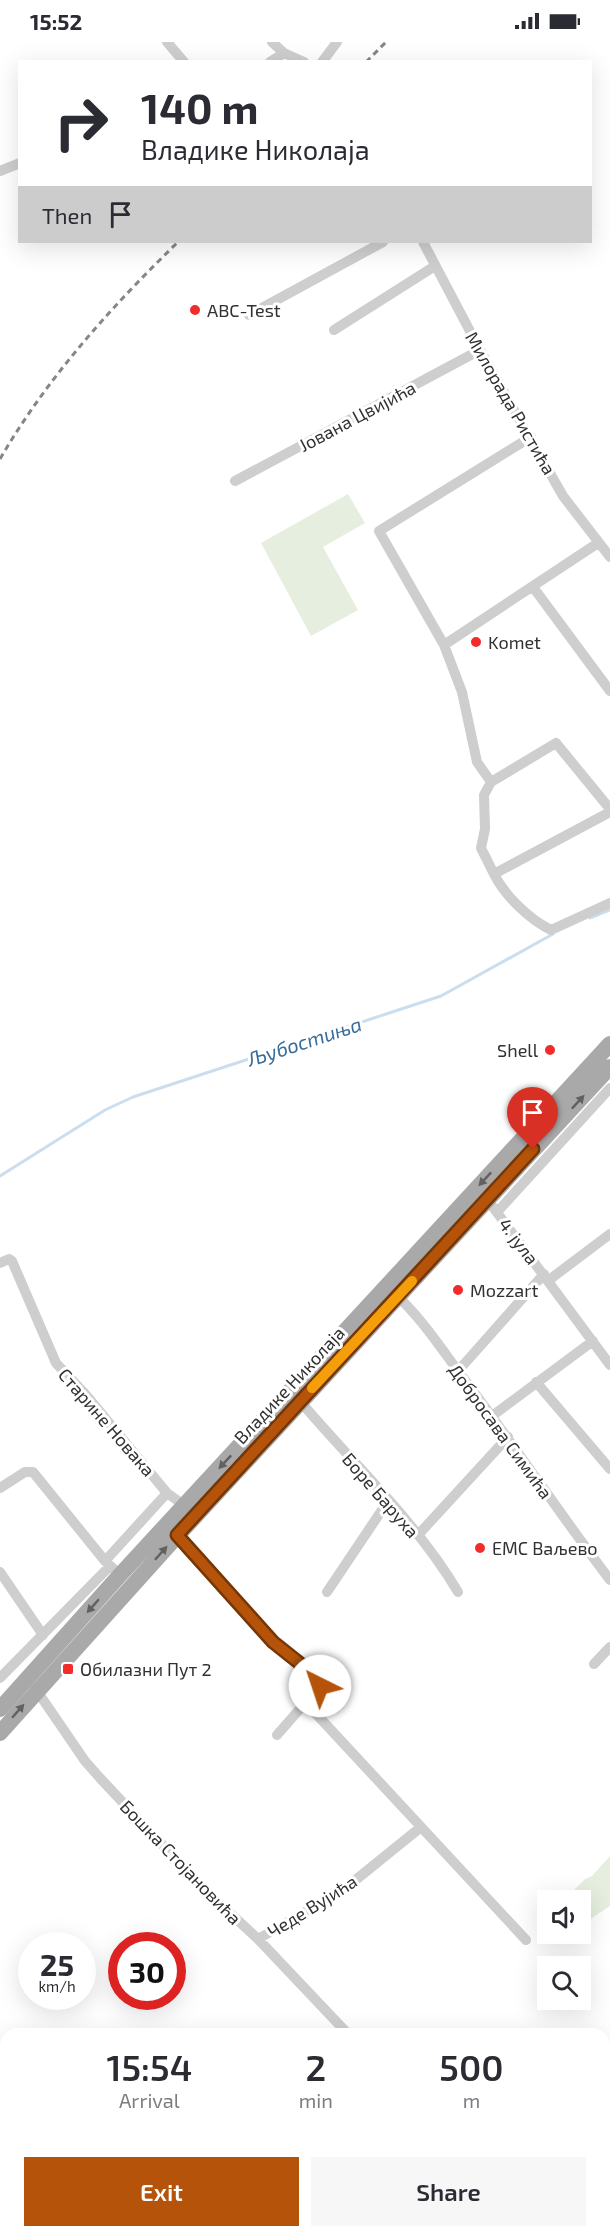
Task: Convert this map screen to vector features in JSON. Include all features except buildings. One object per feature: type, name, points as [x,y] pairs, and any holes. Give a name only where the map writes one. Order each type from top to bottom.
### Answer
[{"type":"main road","name":"Владике Николаја","points":[[0,1709],[34,1680],[177,1535],[300,1401],[610,1044]]},
{"type":"main road","name":"Владике Николаја","points":[[0,1733],[111,1567],[185,1506],[393,1292],[492,1205],[610,1067]]},
{"type":"street","points":[[167,42],[182,60]]},
{"type":"street","points":[[272,42],[284,54],[299,60]]},
{"type":"street","points":[[324,60],[337,42]]},
{"type":"street","points":[[274,60],[284,54]]},
{"type":"street","points":[[0,171],[18,164]]},
{"type":"street","points":[[249,315],[381,243]]},
{"type":"street","name":"Милорада Ристића","points":[[424,243],[480,350],[563,496],[610,557]]},
{"type":"street","points":[[334,330],[435,266]]},
{"type":"street","name":"Јована Цвијића","points":[[234,481],[480,350]]},
{"type":"street","points":[[491,782],[477,762],[462,692],[444,645],[379,531],[531,437]]},
{"type":"street","points":[[444,645],[598,543]]},
{"type":"street","points":[[533,587],[610,692]]},
{"type":"street","points":[[494,874],[610,811],[556,743],[491,782],[484,795],[485,829],[481,848],[494,874],[508,894],[535,921],[551,930],[610,903]]},
{"type":"street","points":[[492,1205],[610,1088]]},
{"type":"street","name":"4. јула","points":[[492,1205],[610,1365]]},
{"type":"street","points":[[458,1371],[547,1277],[610,1234]]},
{"type":"street","name":"Старине Новака","points":[[0,1263],[9,1259],[12,1261],[56,1363],[62,1371],[86,1395],[167,1493],[185,1506]]},
{"type":"street","name":"Добросава Симића","points":[[393,1292],[458,1371],[508,1437],[610,1580]]},
{"type":"street","points":[[492,1416],[593,1341]]},
{"type":"street","points":[[536,1382],[610,1469]]},
{"type":"street","name":"Боре Баруха","points":[[300,1401],[417,1535],[444,1568],[458,1592]]},
{"type":"street","points":[[417,1535],[508,1437]]},
{"type":"street","points":[[0,1488],[25,1472],[33,1472],[111,1567]]},
{"type":"street","name":"Старине Новака","points":[[0,1678],[111,1567],[167,1493]]},
{"type":"street","points":[[327,1592],[388,1501]]},
{"type":"street","points":[[177,1535],[273,1642],[317,1677],[320,1686],[277,1735]]},
{"type":"street","points":[[0,1572],[44,1635]]},
{"type":"street","points":[[594,1664],[610,1647]]},
{"type":"street","name":"Бошка Стојановића","points":[[21,1658],[85,1761],[204,1889],[258,1939],[342,2028]]},
{"type":"street","points":[[306,1703],[526,1940]]},
{"type":"street","name":"Чеде Вујића","points":[[258,1939],[342,1890],[421,1827]]},
{"type":"green space","points":[[348,494],[365,523],[323,547],[358,610],[311,636],[261,543]]},
{"type":"green space","points":[[610,1856],[610,1906],[591,1918],[591,1890],[574,1890],[585,1879],[592,1876]]},
{"type":"waterway","name":"Љубостиња","points":[[590,918],[610,910]]},
{"type":"waterway","name":"Љубостиња","points":[[0,1176],[105,1110],[133,1097],[441,996],[553,934]]},
{"type":"railway","points":[[368,60],[386,42]]},
{"type":"railway","points":[[0,459],[18,429],[59,372],[105,318],[177,243]]},
{"type":"slow traffic","points":[[312,1388],[412,1281]]},
{"type":"place","name":"ABC-Test","points":[[195,310]]},
{"type":"place","name":"Komet","points":[[476,642]]},
{"type":"place","name":"Shell","points":[[550,1050]]},
{"type":"place","name":"Mozzart","points":[[458,1290]]},
{"type":"place","name":"ЕМС Ваљево","points":[[480,1548]]},
{"type":"place","name":"Обилазни Пут 2","points":[[68,1669]]},
{"type":"route","points":[[320,1686],[317,1677],[273,1642],[177,1535],[533,1149]]}]
